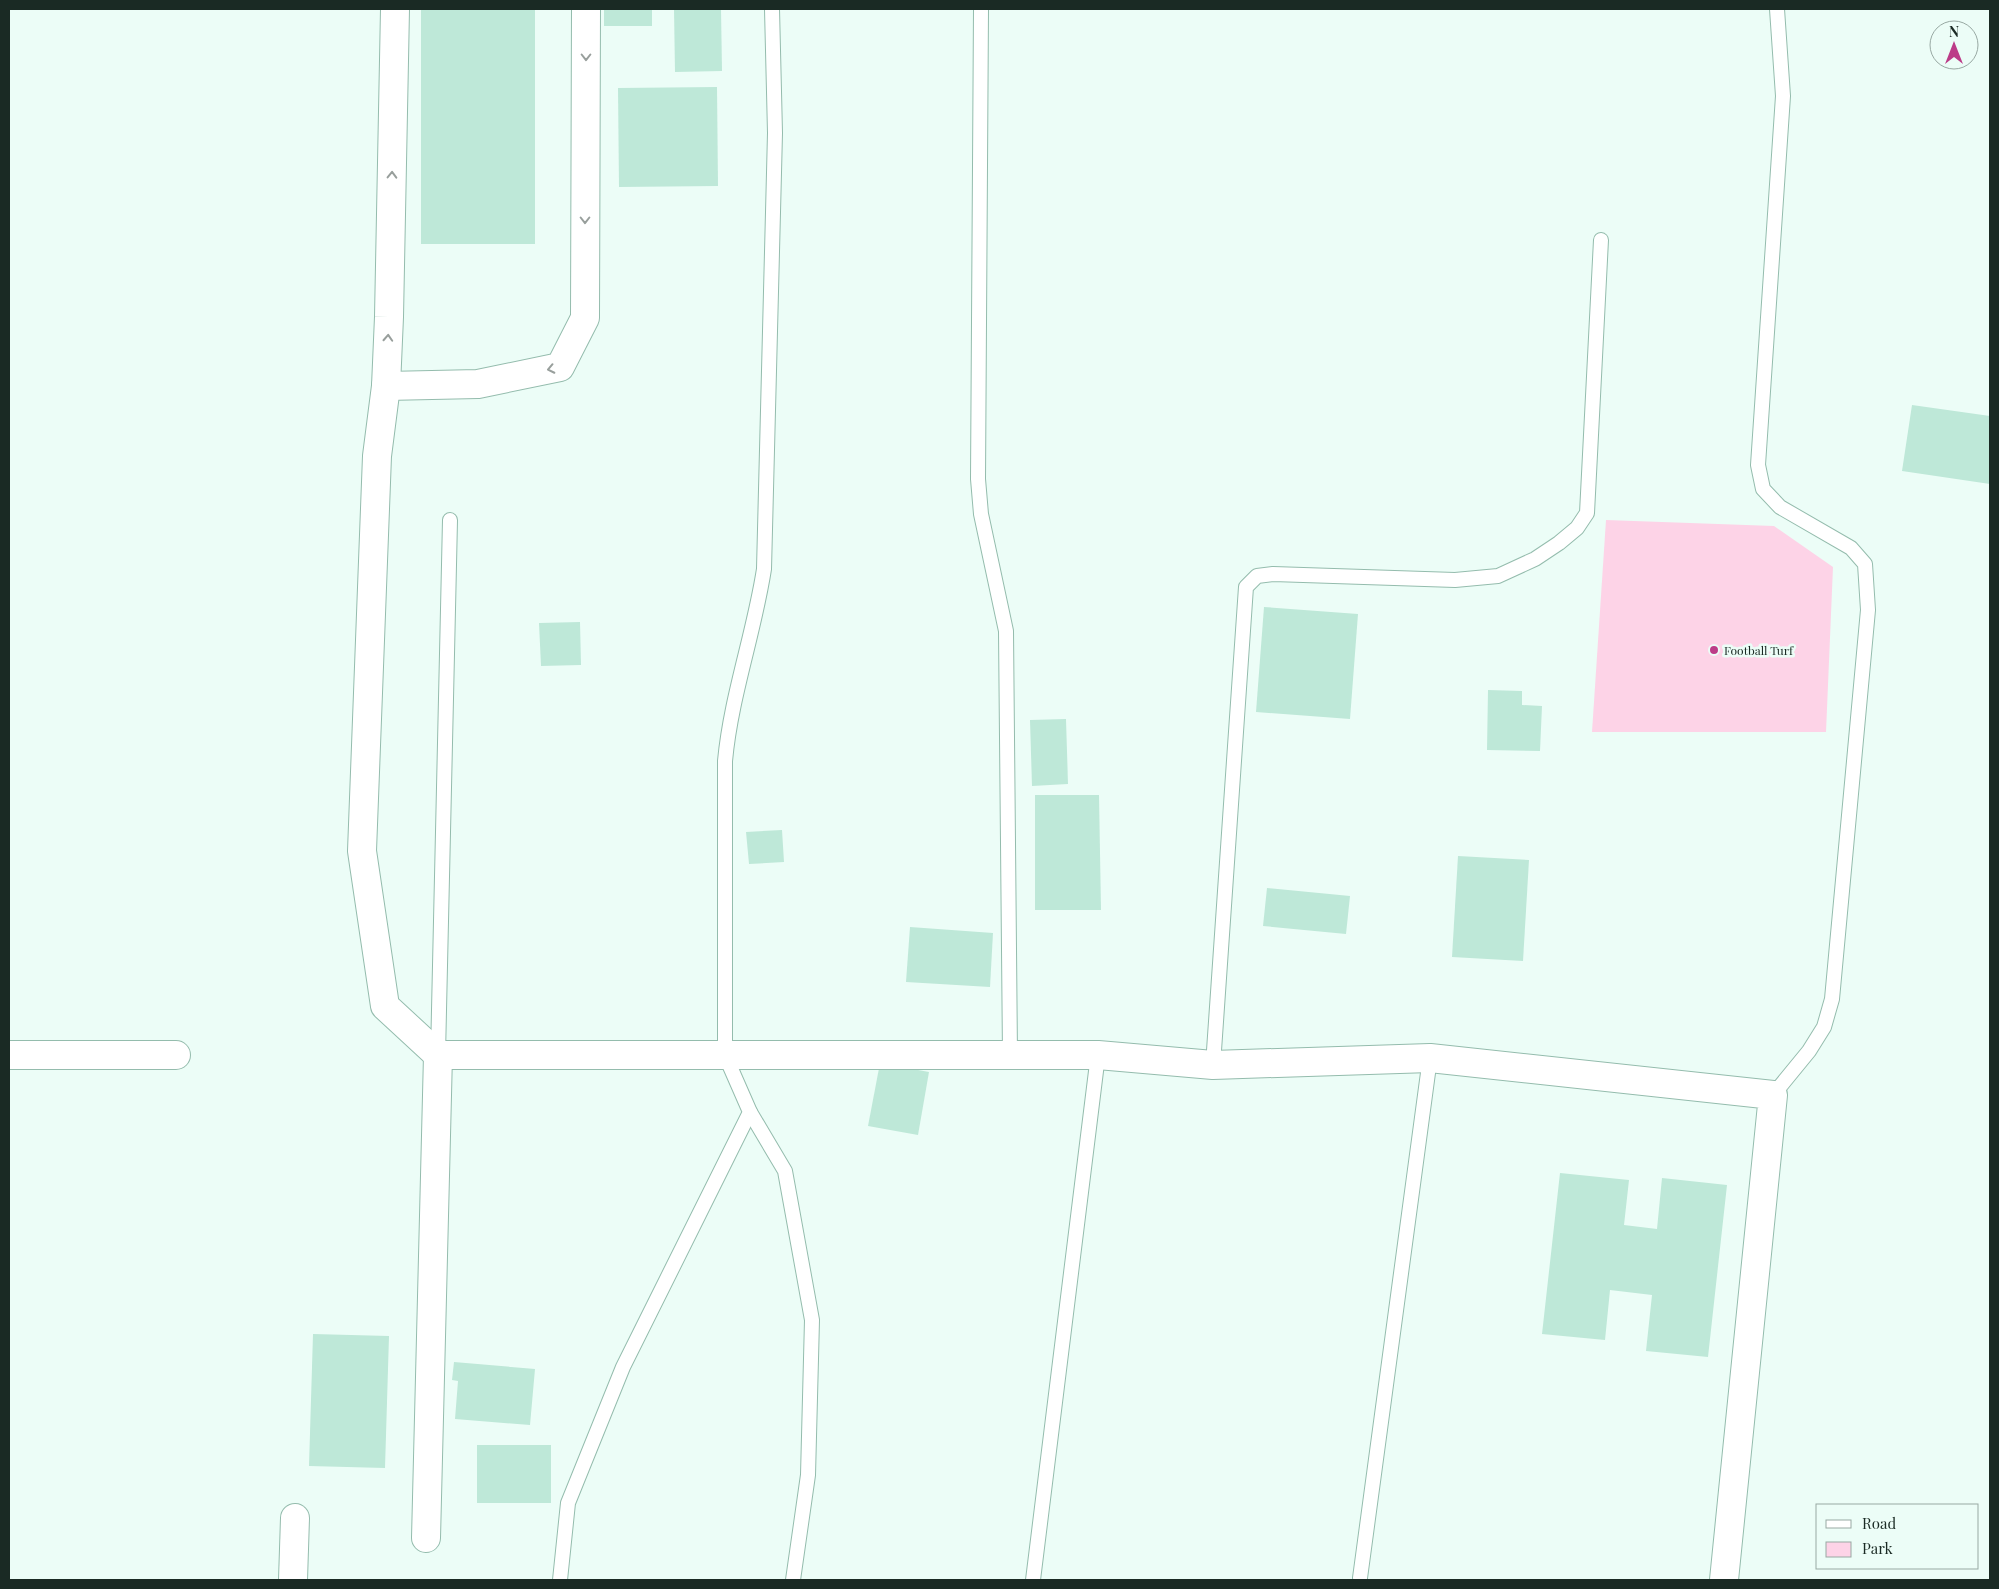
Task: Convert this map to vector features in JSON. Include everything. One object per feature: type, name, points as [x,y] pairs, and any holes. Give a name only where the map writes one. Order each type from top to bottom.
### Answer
[{"type":"street","points":[[395,9],[386,386],[377,456],[362,851],[385,1006],[438,1056],[1098,1056],[1213,1065],[1430,1058],[1773,1095],[1724,1580]]},
{"type":"street","points":[[386,386],[478,384],[560,367],[585,318],[586,9]]},
{"type":"street","points":[[9,1055],[176,1056]]},
{"type":"street","points":[[426,1538],[438,1056]]},
{"type":"street","points":[[293,1580],[295,1518]]},
{"type":"lane","points":[[772,9],[776,133],[764,569],[759,603],[728,729],[725,761],[725,1056],[750,1112],[785,1171],[812,1320],[808,1475],[793,1580]]},
{"type":"lane","points":[[981,9],[978,479],[981,514],[1006,631],[1010,1056]]},
{"type":"lane","points":[[1773,1095],[1809,1052],[1824,1027],[1832,999],[1868,610],[1865,564],[1851,548],[1780,507],[1763,489],[1758,465],[1783,96],[1777,9]]},
{"type":"lane","points":[[1213,1065],[1246,586],[1257,576],[1273,574],[1455,580],[1498,576],[1535,559],[1578,528],[1587,513],[1601,240]]},
{"type":"lane","points":[[438,1056],[450,520]]},
{"type":"lane","points":[[1033,1580],[1098,1056]]},
{"type":"lane","points":[[1360,1578],[1430,1058]]},
{"type":"lane","points":[[560,1580],[568,1503],[623,1367],[750,1112]]},
{"type":"green space","name":"Football Turf","points":[[1606,520],[1774,526],[1833,567],[1826,732],[1592,732]]},
{"type":"building","points":[[421,9],[535,9],[535,244],[421,244]]},
{"type":"building","points":[[604,9],[652,9],[652,26],[604,26]]},
{"type":"building","points":[[674,9],[721,9],[722,71],[675,72]]},
{"type":"building","points":[[717,87],[718,186],[619,187],[618,88]]},
{"type":"building","points":[[1912,405],[1990,416],[1990,484],[1902,471]]},
{"type":"building","points":[[1264,607],[1358,614],[1350,719],[1256,712]]},
{"type":"building","points":[[580,622],[581,665],[541,666],[539,623]]},
{"type":"building","points":[[1488,690],[1522,691],[1522,705],[1542,706],[1540,751],[1487,750]]},
{"type":"building","points":[[1066,719],[1068,784],[1032,786],[1030,720]]},
{"type":"building","points":[[1035,795],[1099,795],[1101,910],[1035,910]]},
{"type":"building","points":[[782,830],[784,862],[749,864],[746,832]]},
{"type":"building","points":[[1458,856],[1529,860],[1523,961],[1452,957]]},
{"type":"building","points":[[1267,888],[1350,896],[1346,934],[1263,926]]},
{"type":"building","points":[[910,927],[993,933],[990,987],[906,982]]},
{"type":"building","points":[[880,1063],[929,1072],[918,1135],[868,1126]]},
{"type":"building","points":[[1560,1173],[1629,1180],[1624,1225],[1657,1229],[1662,1178],[1727,1185],[1708,1357],[1646,1351],[1652,1295],[1610,1290],[1605,1340],[1542,1334]]},
{"type":"building","points":[[313,1334],[389,1336],[385,1468],[309,1466]]},
{"type":"building","points":[[454,1362],[535,1369],[530,1425],[455,1419],[458,1381],[452,1380]]},
{"type":"building","points":[[477,1445],[551,1445],[551,1503],[477,1503]]},
{"type":"place","name":"Football Turf","points":[[1714,650]]}]
